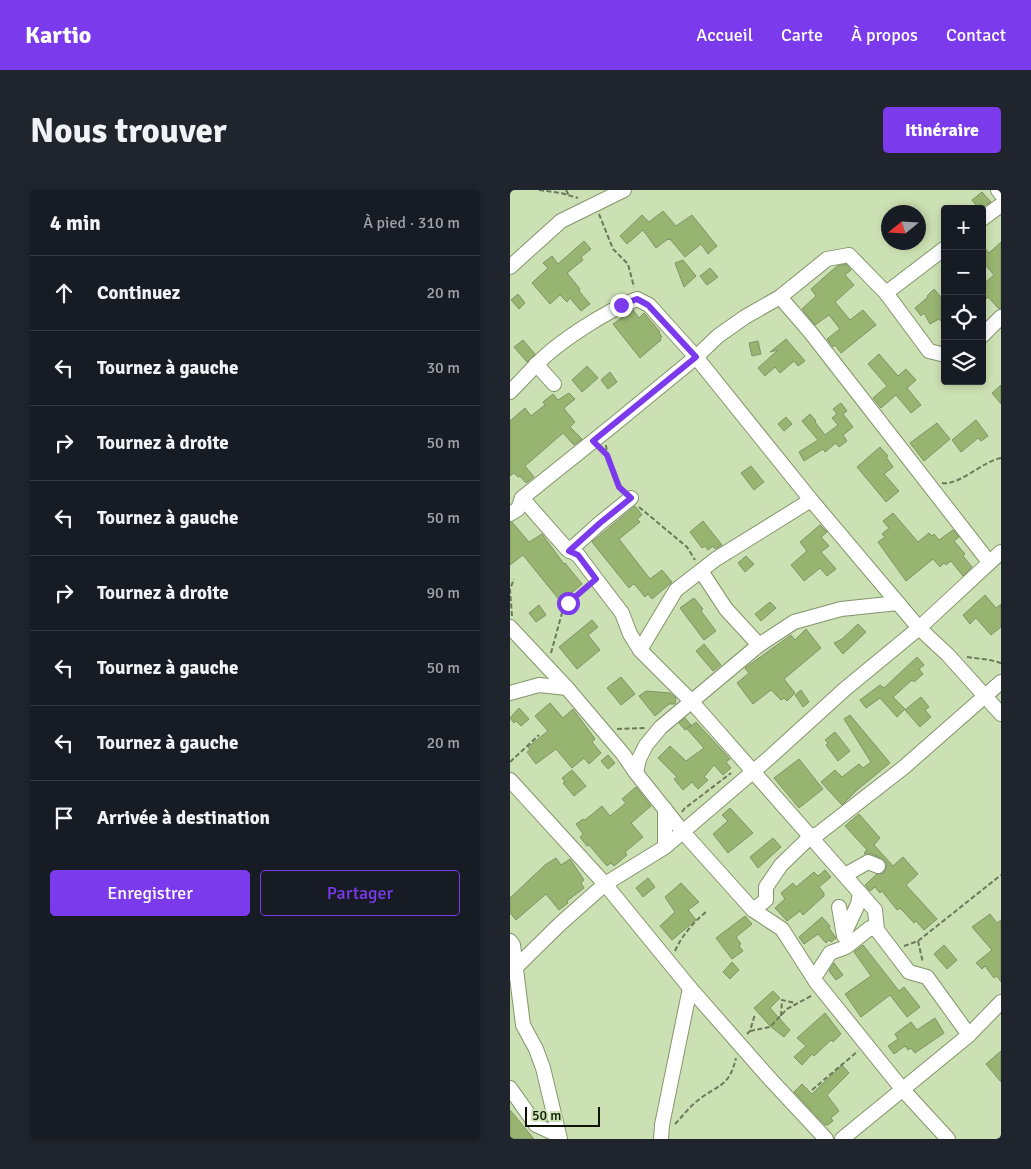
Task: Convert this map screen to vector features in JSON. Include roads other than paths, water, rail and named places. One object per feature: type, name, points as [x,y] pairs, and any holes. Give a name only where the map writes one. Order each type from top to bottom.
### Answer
[{"type":"street","points":[[510,267],[561,221],[624,190]]},
{"type":"street","points":[[998,190],[1001,194]]},
{"type":"street","points":[[986,216],[1001,205]]},
{"type":"street","points":[[886,293],[942,250]]},
{"type":"street","points":[[510,514],[518,509],[522,498],[696,357],[718,336],[745,317],[780,297],[827,259],[849,255],[886,293],[929,351],[941,354]]},
{"type":"street","points":[[780,297],[811,333],[989,562]]},
{"type":"street","points":[[510,392],[536,364],[567,339],[621,305],[637,299],[648,305],[696,357],[811,500],[919,628],[948,655],[1001,714]]},
{"type":"street","points":[[986,332],[1001,317]]},
{"type":"street","points":[[536,364],[554,384]]},
{"type":"street","points":[[522,498],[569,551],[578,555],[622,613],[630,634],[640,650],[691,702],[860,893],[874,910],[877,930],[892,950],[909,972],[926,977],[969,1035]]},
{"type":"street","points":[[569,551],[631,498]]},
{"type":"street","points":[[640,650],[676,590],[716,559],[811,500]]},
{"type":"street","points":[[513,971],[560,924],[605,884],[665,847],[680,828],[749,768],[919,628],[1001,552]]},
{"type":"street","points":[[701,571],[726,609],[759,645]]},
{"type":"street","points":[[636,773],[638,759],[646,745],[666,723],[759,645],[794,622],[842,609],[898,603]]},
{"type":"street","points":[[510,628],[567,688],[623,754],[680,828],[753,910],[782,929],[815,980],[903,1090],[948,1139]]},
{"type":"street","points":[[753,910],[766,900],[766,887],[781,865],[811,836],[818,834],[903,768],[1001,682]]},
{"type":"street","points":[[510,693],[539,684],[567,688]]},
{"type":"street","points":[[510,780],[605,884],[670,965],[826,1139]]},
{"type":"street","points":[[665,810],[665,847]]},
{"type":"street","points":[[844,875],[868,862],[878,866]]},
{"type":"street","points":[[845,940],[860,893]]},
{"type":"street","points":[[839,907],[845,940]]},
{"type":"street","points":[[815,980],[830,953],[845,940],[870,928],[877,930]]},
{"type":"street","points":[[510,941],[513,945],[513,971],[523,1024],[543,1068],[559,1137]]},
{"type":"street","points":[[661,1138],[662,1124],[690,988]]},
{"type":"street","points":[[842,1139],[969,1035],[1001,1002]]},
{"type":"street","points":[[510,1088],[536,1125],[559,1137]]}]
